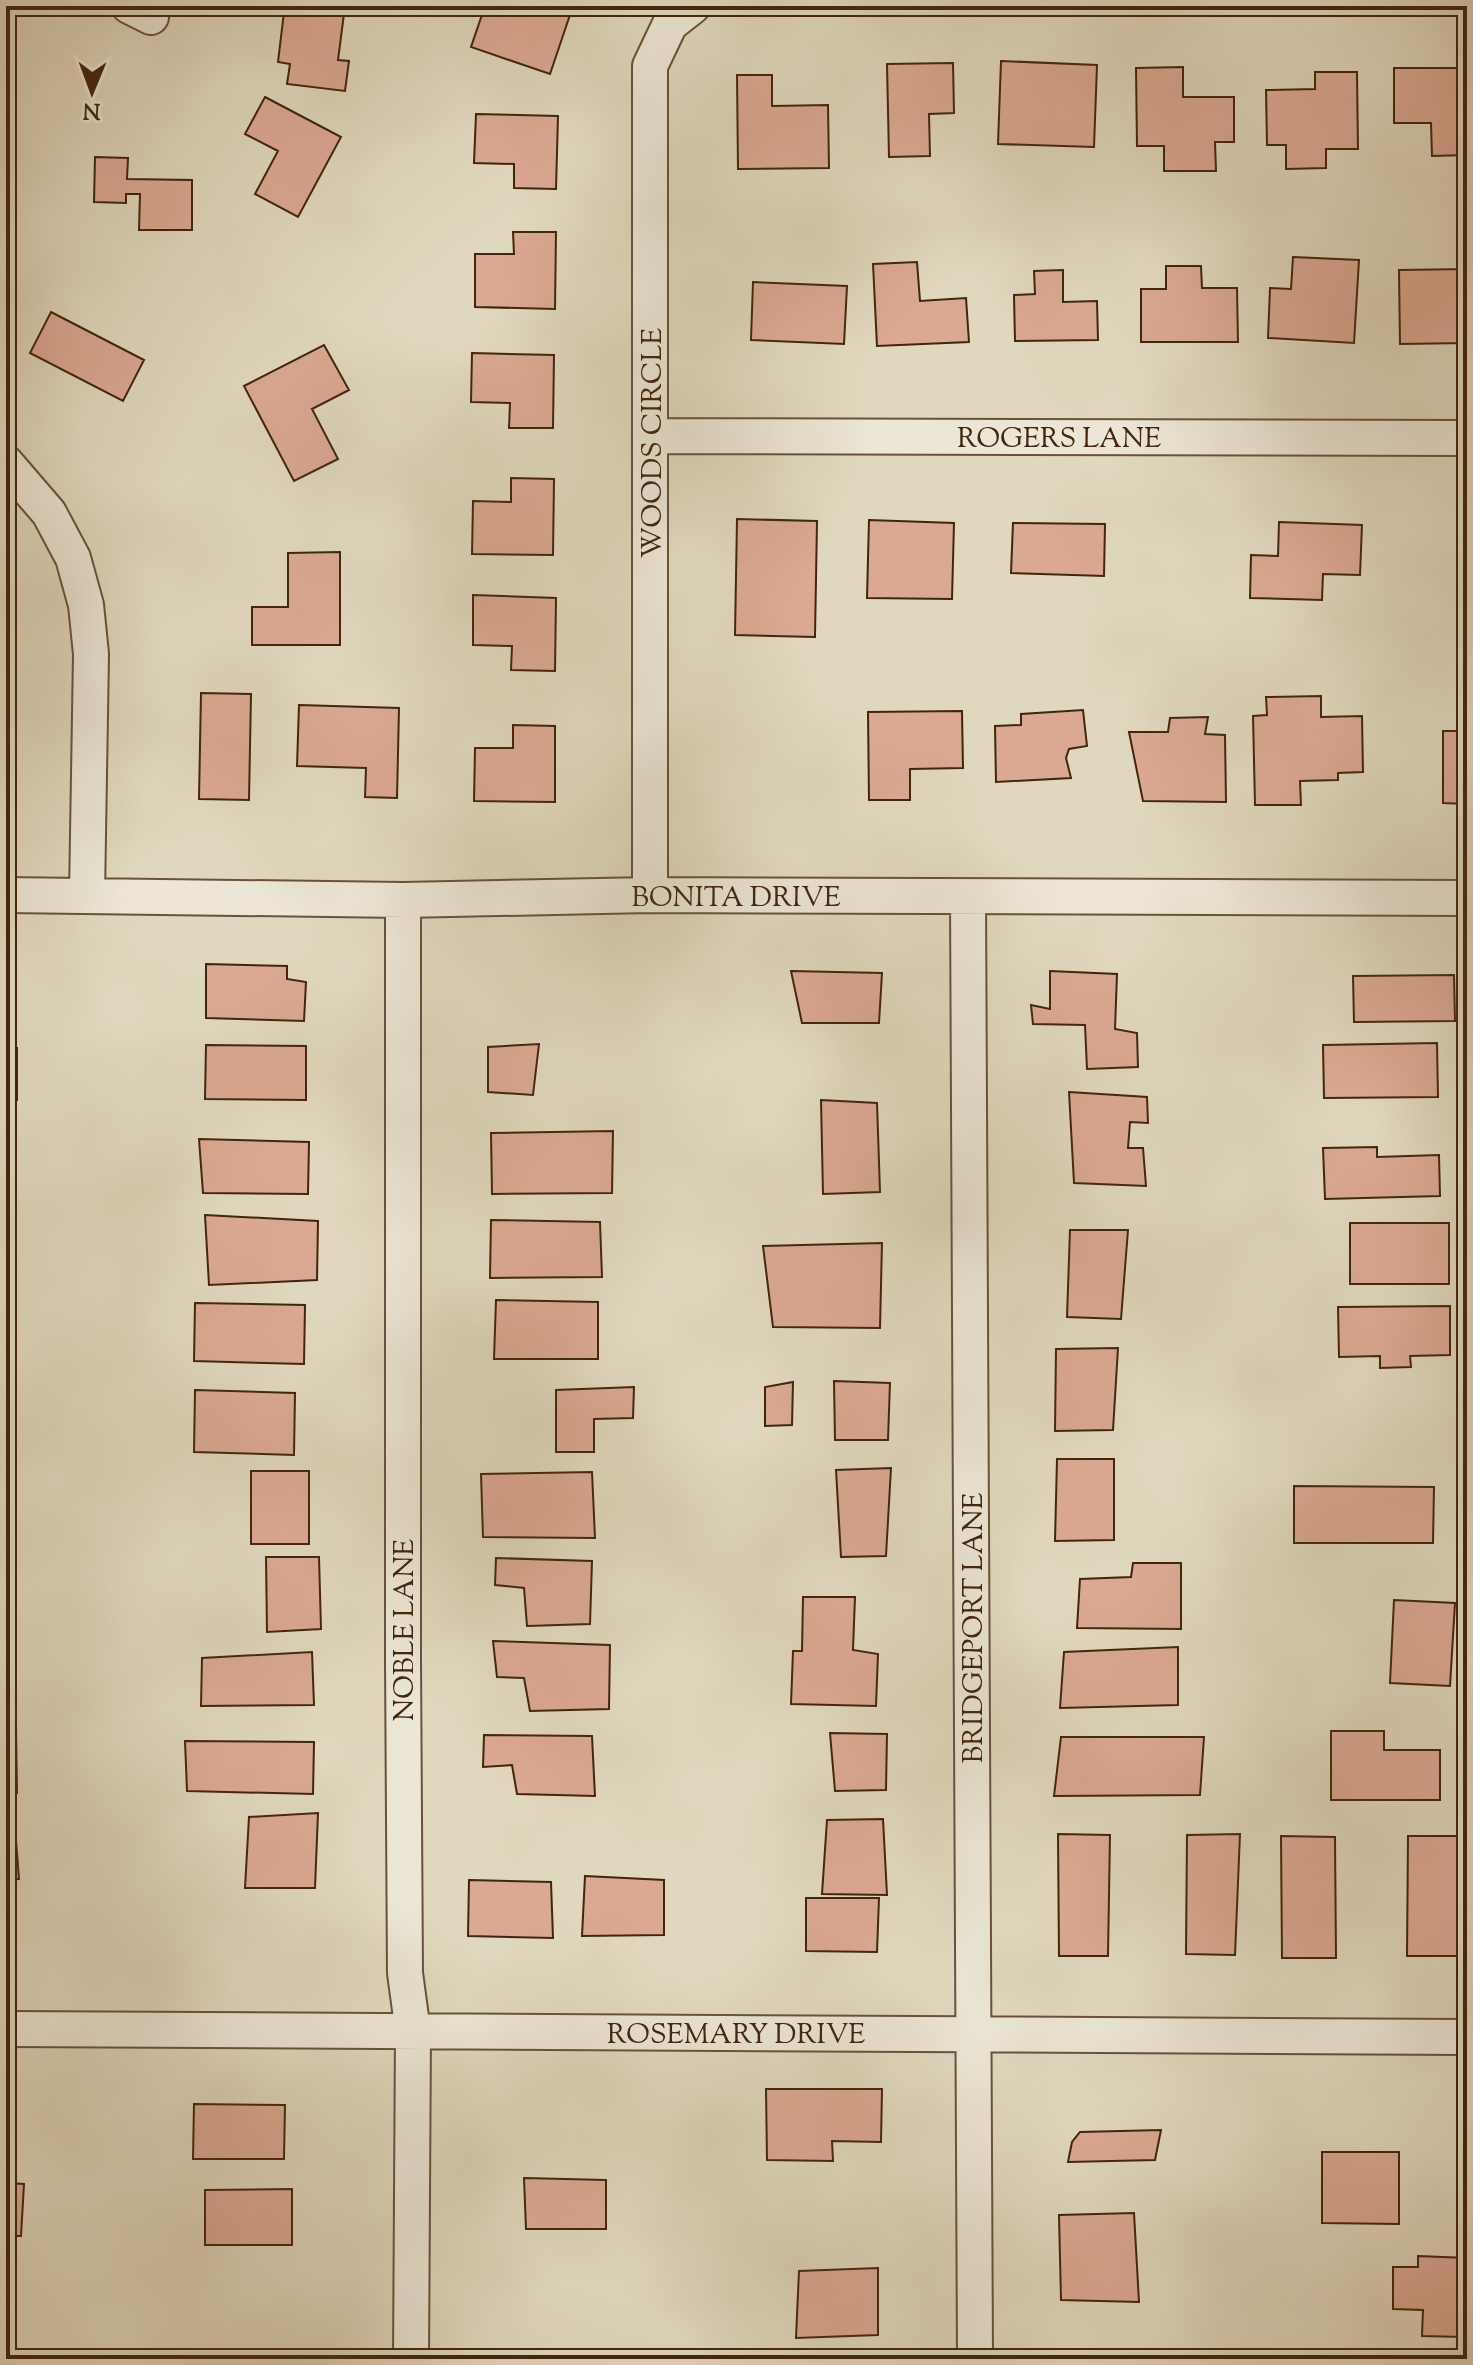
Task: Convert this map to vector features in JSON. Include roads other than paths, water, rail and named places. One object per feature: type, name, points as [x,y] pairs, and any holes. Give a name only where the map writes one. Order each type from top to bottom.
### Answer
[{"type":"street","name":"WOODS CIRCLE","points":[[650,895],[650,66],[670,24],[693,6]]},
{"type":"street","name":"ROGERS LANE","points":[[651,436],[1467,438]]},
{"type":"street","points":[[6,463],[49,513],[73,558],[86,605],[91,654],[87,895]]},
{"type":"street","name":"BONITA DRIVE","points":[[6,895],[403,900],[650,895],[1467,898]]},
{"type":"street","name":"BRIDGEPORT LANE","points":[[968,897],[975,2359]]},
{"type":"street","name":"NOBLE LANE","points":[[403,900],[403,1661],[405,1973],[413,2032],[411,2359]]},
{"type":"street","name":"ROSEMARY DRIVE","points":[[6,2029],[1467,2037]]}]
